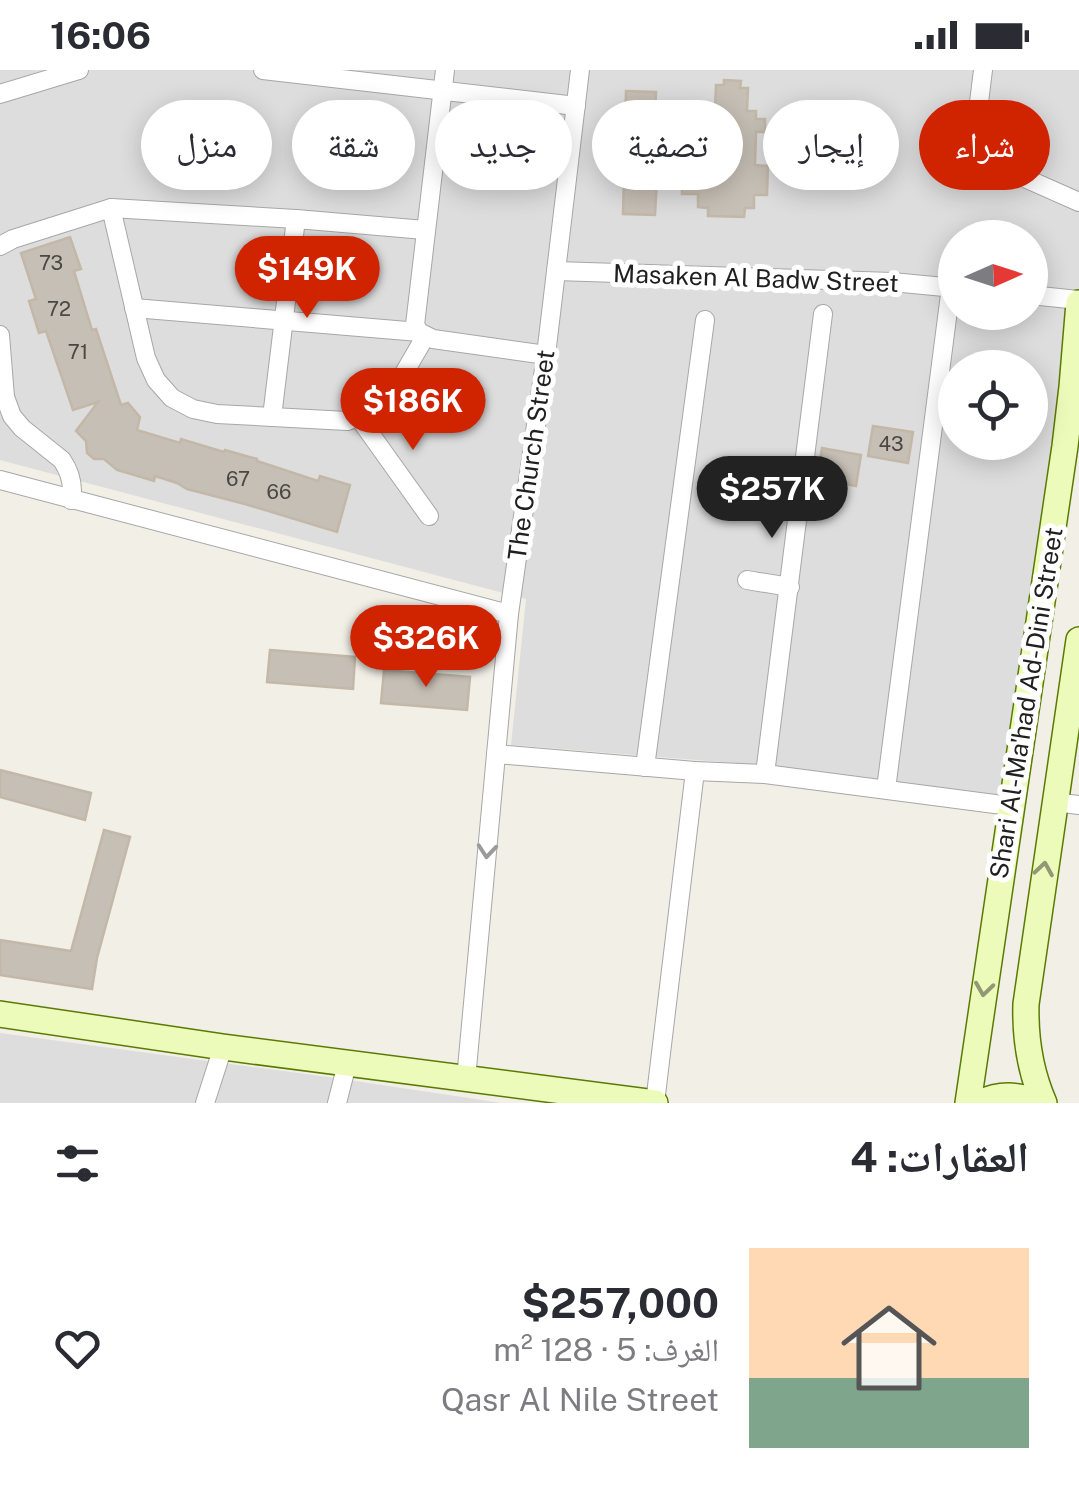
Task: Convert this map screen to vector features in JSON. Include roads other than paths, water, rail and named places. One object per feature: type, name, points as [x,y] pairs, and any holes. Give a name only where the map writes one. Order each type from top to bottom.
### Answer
[{"type":"street","points":[[0,94],[75,70]]},
{"type":"street","points":[[263,70],[576,106]]},
{"type":"street","points":[[422,334],[414,317],[445,70]]},
{"type":"street","name":"The Church Street","points":[[466,1079],[509,614],[546,355],[580,70]]},
{"type":"street","points":[[983,70],[975,156],[1079,202]]},
{"type":"street","points":[[0,246],[111,208],[425,230]]},
{"type":"street","points":[[111,208],[146,358],[156,380],[172,398],[193,409],[335,421],[359,418],[384,403],[393,392],[422,334]]},
{"type":"street","points":[[272,417],[296,219]]},
{"type":"street","name":"Masaken Al Badw Street","points":[[556,271],[938,287]]},
{"type":"street","points":[[1048,298],[1079,302]]},
{"type":"street","name":"Shari Al-Ma'had Ad-Dini Street","points":[[968,1103],[1010,806],[1072,448],[1079,302]]},
{"type":"street","points":[[134,308],[422,334],[546,355]]},
{"type":"street","points":[[764,774],[824,314]]},
{"type":"street","points":[[645,767],[706,320]]},
{"type":"street","points":[[886,789],[947,330]]},
{"type":"street","points":[[0,334],[8,407],[16,422],[62,460],[72,483],[71,500]]},
{"type":"street","points":[[359,418],[429,516]]},
{"type":"street","points":[[0,480],[509,614]]},
{"type":"street","points":[[747,580],[790,588]]},
{"type":"street","name":"Shari Al-Ma'had Ad-Dini Street","points":[[1041,1103],[1025,1025],[1026,1004],[1034,942],[1067,803],[1079,640]]},
{"type":"street","points":[[496,754],[764,774],[1010,806]]},
{"type":"street","points":[[343,1082],[466,1079],[655,1103],[695,771]]},
{"type":"street","points":[[992,931],[1007,946],[1021,948],[1034,942]]},
{"type":"street","points":[[0,1014],[221,1053],[343,1082],[526,1103]]},
{"type":"street","points":[[0,1029],[221,1053]]},
{"type":"street","points":[[204,1103],[221,1053]]},
{"type":"street","points":[[980,1103],[1012,1095],[1041,1103]]}]
